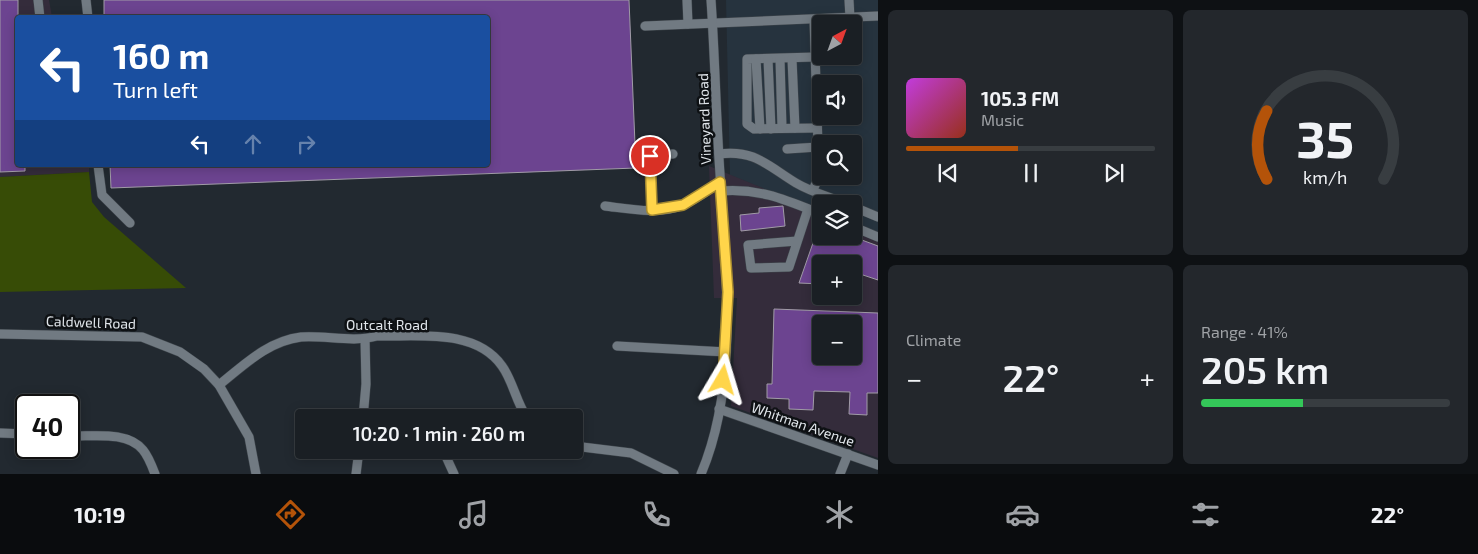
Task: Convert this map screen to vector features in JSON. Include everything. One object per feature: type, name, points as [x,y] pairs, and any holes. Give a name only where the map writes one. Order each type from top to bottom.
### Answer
[{"type":"street","points":[[38,0],[40,15]]},
{"type":"street","points":[[86,0],[88,15]]},
{"type":"street","points":[[687,0],[688,24]]},
{"type":"street","name":"Vineyard Road","points":[[701,474],[714,436],[719,409],[726,352],[728,292],[718,154],[711,0]]},
{"type":"street","points":[[849,0],[850,15]]},
{"type":"street","points":[[862,17],[878,16]]},
{"type":"street","points":[[645,26],[812,20]]},
{"type":"street","points":[[812,57],[747,59],[748,124],[751,128],[760,129],[817,128]]},
{"type":"street","points":[[768,59],[771,129]]},
{"type":"street","points":[[780,59],[782,128]]},
{"type":"street","points":[[792,59],[795,128]]},
{"type":"street","points":[[815,65],[817,135]]},
{"type":"street","points":[[787,149],[812,147]]},
{"type":"street","points":[[718,154],[731,152],[749,155],[766,162],[797,183],[825,195]]},
{"type":"street","points":[[652,210],[650,156],[673,154]]},
{"type":"street","points":[[98,167],[102,194],[130,223]]},
{"type":"street","points":[[813,190],[815,185]]},
{"type":"street","points":[[605,206],[652,210],[683,205],[721,187],[744,189],[772,195],[812,211]]},
{"type":"street","points":[[797,241],[748,244],[751,268],[789,267],[808,209]]},
{"type":"street","points":[[862,210],[878,217]]},
{"type":"street","points":[[862,230],[878,237]]},
{"type":"street","name":"Caldwell Road","points":[[0,334],[142,337],[180,352],[204,369],[219,385],[249,437],[256,474]]},
{"type":"street","name":"Outcalt Road","points":[[219,385],[265,349],[281,341],[302,337],[365,339],[377,336],[460,339],[478,345],[493,354],[503,367],[523,409]]},
{"type":"street","points":[[364,409],[366,384],[365,339]]},
{"type":"street","points":[[617,346],[726,352]]},
{"type":"street","name":"Whitman Avenue","points":[[719,409],[878,465]]},
{"type":"street","points":[[0,434],[15,434]]},
{"type":"street","points":[[80,436],[123,438],[135,442],[144,450],[155,474]]},
{"type":"street","points":[[583,447],[631,454],[674,474]]},
{"type":"street","points":[[840,474],[848,454]]},
{"type":"street","points":[[356,474],[358,459]]},
{"type":"street","points":[[447,459],[454,474]]},
{"type":"shaded area","points":[[0,0],[49,0],[52,15],[15,15],[15,167],[89,167],[89,172],[0,177]]},
{"type":"shaded area","points":[[726,0],[878,0],[878,235],[862,228],[862,195],[812,195],[812,208],[730,175]]},
{"type":"shaded area","points":[[709,166],[812,208],[812,245],[862,245],[862,228],[878,235],[878,458],[731,406],[737,298],[714,298]]},
{"type":"green space","points":[[89,172],[92,202],[104,217],[186,288],[0,292],[0,177]]},
{"type":"building","points":[[0,0],[18,0],[18,15],[15,15],[15,167],[25,167],[25,171],[0,172]]},
{"type":"building","points":[[104,0],[629,0],[636,168],[111,188],[110,167],[490,167],[490,15],[104,15]]},
{"type":"building","points":[[783,206],[785,226],[741,231],[740,215],[759,213],[759,208]]},
{"type":"building","points":[[862,240],[878,246],[878,280],[862,275],[862,255],[812,255],[812,284],[799,283],[812,245],[862,245]]},
{"type":"building","points":[[774,309],[878,313],[878,393],[867,393],[867,415],[849,414],[850,392],[814,391],[813,410],[789,409],[789,399],[767,398],[767,384],[772,384]]},
{"type":"route","points":[[650,156],[652,210],[683,205],[720,182],[728,292],[723,380]]}]
